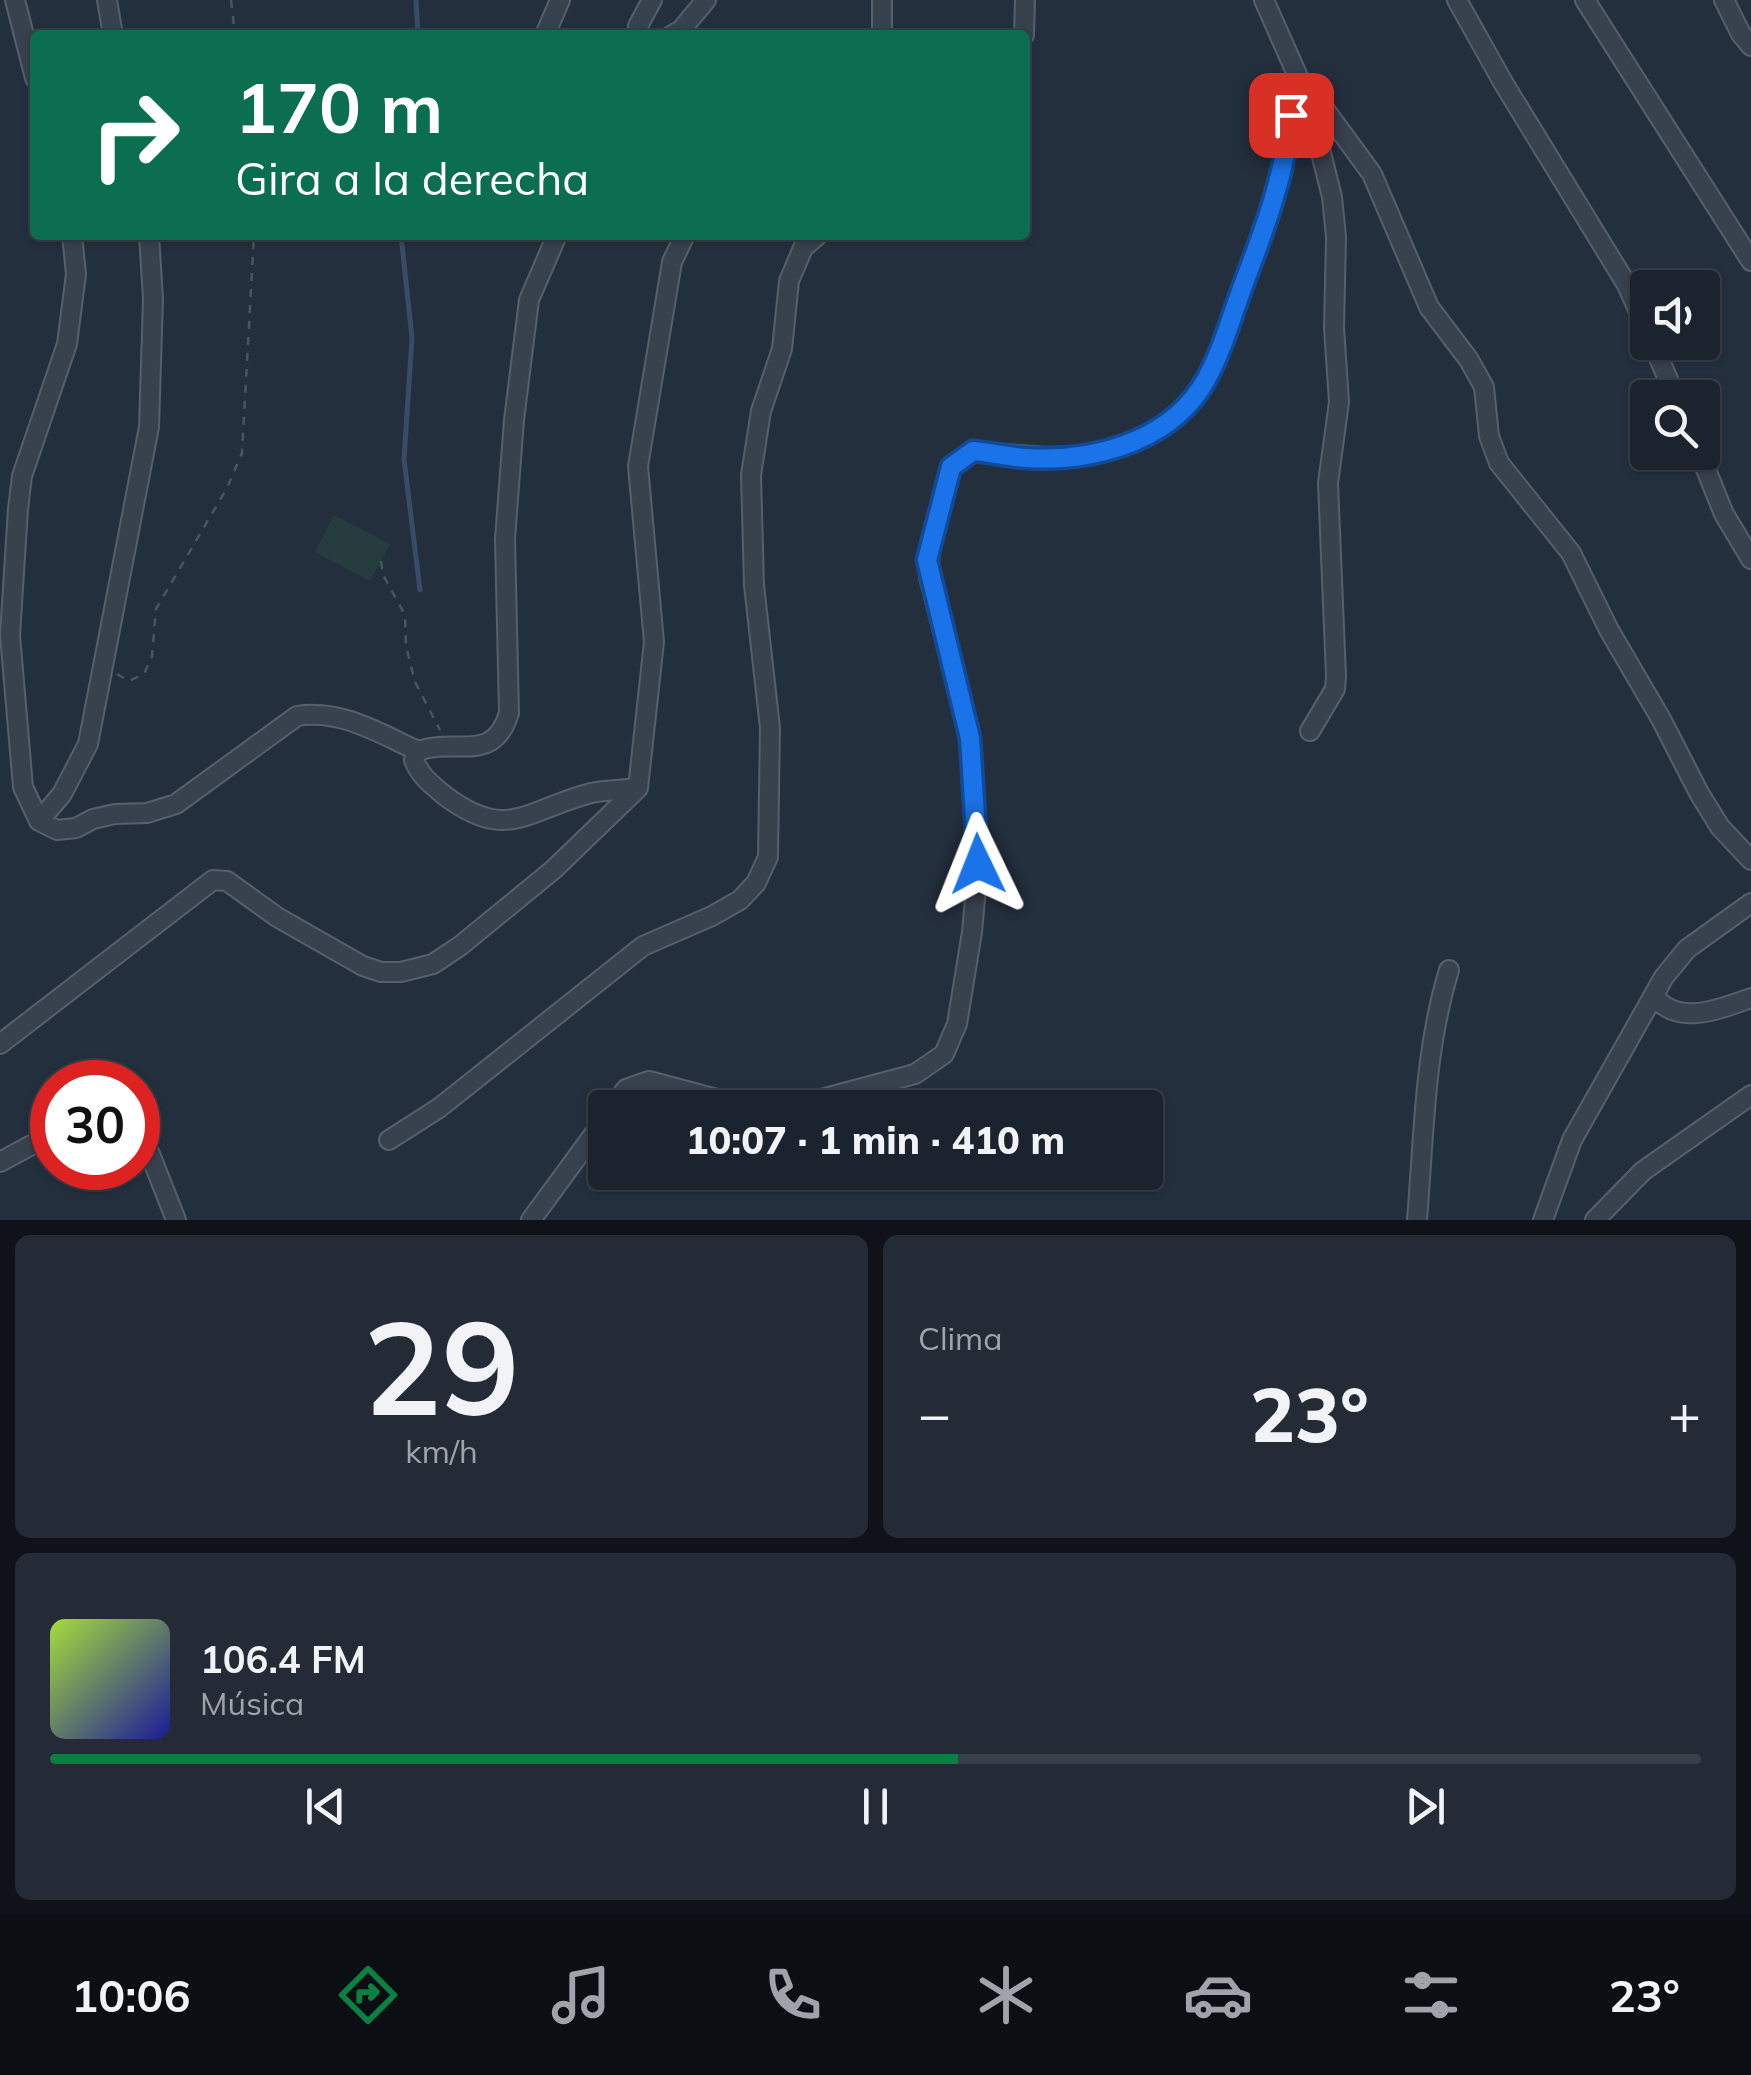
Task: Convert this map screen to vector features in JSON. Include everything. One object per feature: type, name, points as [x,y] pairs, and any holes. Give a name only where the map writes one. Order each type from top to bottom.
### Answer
[{"type":"street","points":[[15,0],[30,58]]},
{"type":"street","points":[[107,0],[112,30]]},
{"type":"street","points":[[548,30],[560,0]]},
{"type":"street","points":[[638,30],[652,0]]},
{"type":"street","points":[[681,30],[706,0]]},
{"type":"street","points":[[882,0],[882,30]]},
{"type":"street","points":[[1024,0],[1024,30]]},
{"type":"street","points":[[1264,0],[1307,97],[1332,198],[1336,237],[1334,328],[1339,402],[1328,484],[1335,689],[1310,731]]},
{"type":"street","points":[[1457,0],[1630,291]]},
{"type":"street","points":[[1585,0],[1751,261]]},
{"type":"street","points":[[1724,0],[1751,46]]},
{"type":"street","points":[[1307,97],[1324,108],[1372,174],[1429,307],[1484,387],[1489,436],[1499,463],[1571,553],[1699,793],[1720,826],[1751,860]]},
{"type":"street","points":[[855,1090],[915,1074],[944,1054],[956,1024],[972,932],[978,864],[970,738],[927,560],[951,467],[973,451],[1026,458],[1103,452],[1144,438],[1185,410],[1202,386],[1222,343],[1266,228],[1288,144],[1291,115],[1296,104],[1307,97]]},
{"type":"street","points":[[73,240],[76,274],[67,344],[22,476],[10,636],[23,787],[39,821],[57,830],[76,828],[93,819],[146,813],[176,804],[297,716],[318,713],[344,718],[418,751],[492,742],[504,731],[509,713],[505,539],[514,420],[529,300],[555,240]]},
{"type":"street","points":[[39,821],[62,794],[88,744],[148,427],[152,299],[149,240]]},
{"type":"street","points":[[0,1044],[213,880],[227,881],[277,916],[364,966],[381,972],[401,972],[432,964],[553,870],[638,788],[654,642],[638,466],[672,262],[683,240]]},
{"type":"street","points":[[389,1140],[440,1108],[643,946],[740,900],[750,892],[763,870],[768,857],[770,728],[754,584],[751,475],[762,411],[782,349],[788,281],[803,248],[812,240]]},
{"type":"street","points":[[1706,470],[1724,514],[1751,559]]},
{"type":"street","points":[[418,751],[414,760],[419,773],[460,808],[480,819],[512,822],[593,793],[638,788]]},
{"type":"street","points":[[1543,1220],[1572,1140],[1676,960],[1751,903]]},
{"type":"street","points":[[1418,1220],[1430,1050],[1449,970]]},
{"type":"street","points":[[1654,996],[1667,1010],[1677,1014],[1720,1009],[1751,998]]},
{"type":"street","points":[[625,1090],[649,1081],[683,1090]]},
{"type":"street","points":[[1595,1220],[1642,1171],[1751,1094]]},
{"type":"street","points":[[530,1220],[588,1142]]},
{"type":"street","points":[[0,1162],[30,1146]]},
{"type":"street","points":[[160,1179],[176,1220]]},
{"type":"path","points":[[230,0],[234,30]]},
{"type":"path","points":[[104,658],[129,681],[144,674],[152,656],[156,609],[227,488],[242,454],[254,240]]},
{"type":"path","points":[[381,561],[384,576],[406,615],[406,646],[416,682],[440,729],[440,747]]},
{"type":"green space","points":[[334,515],[390,544],[370,581],[315,552]]},
{"type":"waterway","points":[[416,0],[418,30]]},
{"type":"waterway","points":[[402,240],[412,338],[404,459],[420,590]]},
{"type":"route","points":[[978,864],[970,738],[927,560],[951,467],[973,451],[1026,458],[1103,452],[1144,438],[1185,410],[1215,360],[1266,228],[1288,144],[1291,115]]}]
